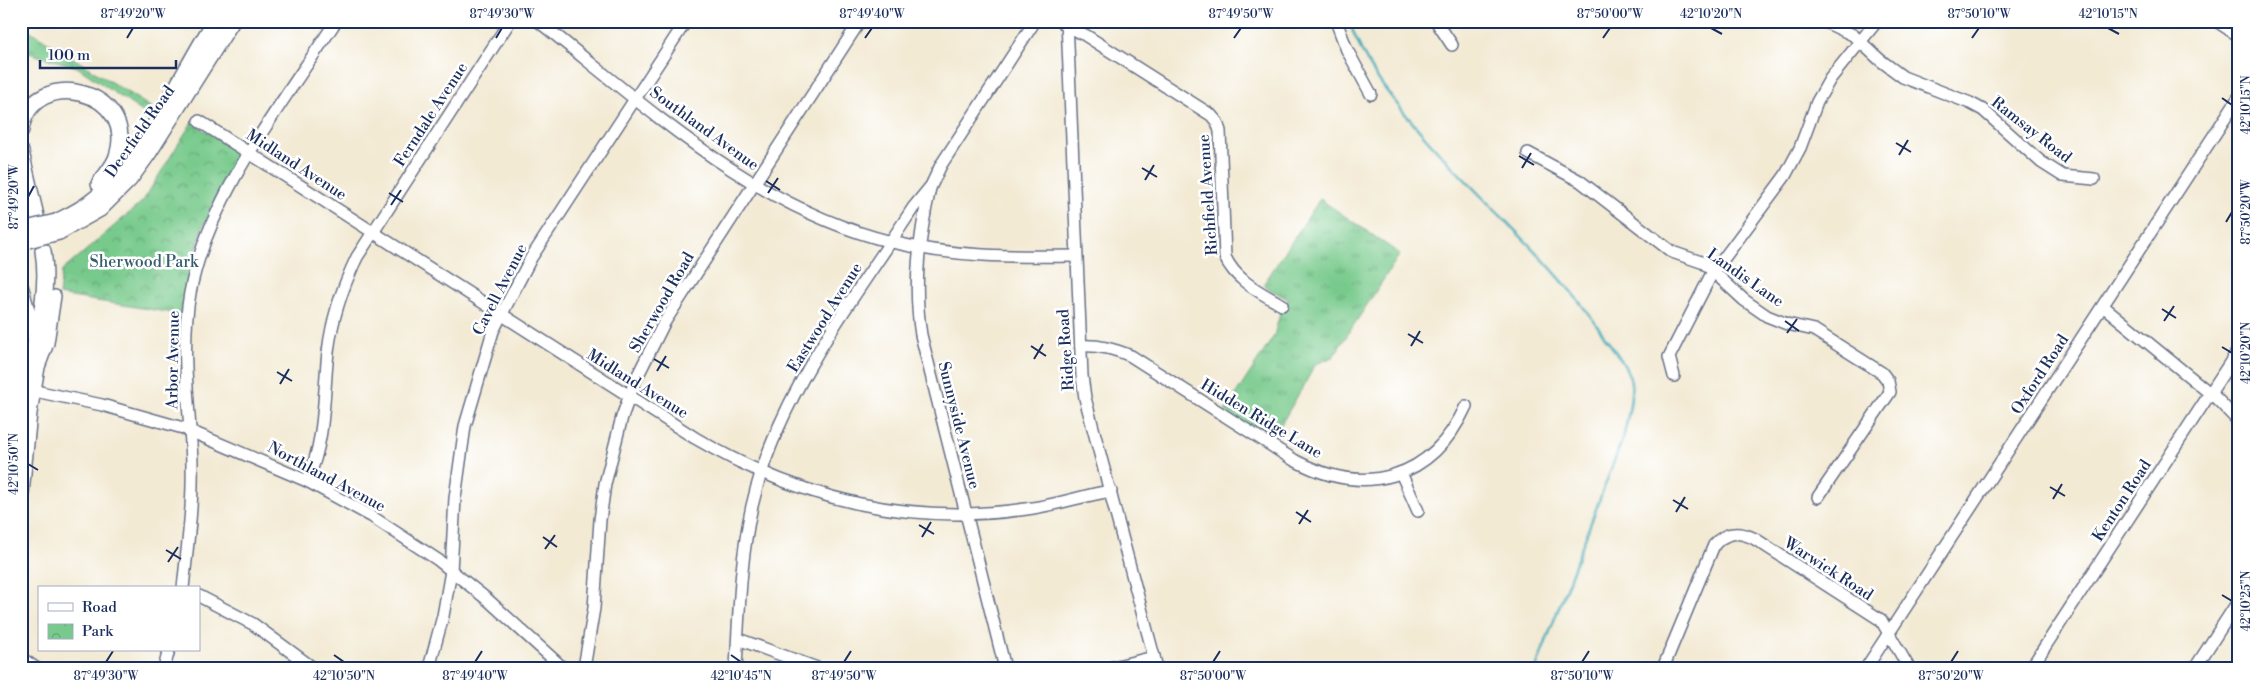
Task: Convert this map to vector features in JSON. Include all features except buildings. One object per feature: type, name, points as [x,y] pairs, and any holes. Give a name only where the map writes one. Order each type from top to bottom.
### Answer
[{"type":"main road","name":"Deerfield Road","points":[[57,227],[105,190],[139,148],[215,21]]},
{"type":"main road","name":"Deerfield Road","points":[[24,235],[57,227],[100,209],[129,180],[153,146],[232,21]]},
{"type":"main road","points":[[21,130],[26,116],[33,106],[50,95],[65,91],[90,94],[110,110],[120,133],[118,153],[112,167],[81,210]]},
{"type":"main road","points":[[21,152],[36,216]]},
{"type":"main road","points":[[21,401],[23,382],[40,318],[45,273],[44,251]]},
{"type":"main road","points":[[21,289],[28,315],[21,338]]},
{"type":"street","name":"Arbor Avenue","points":[[182,586],[190,531],[192,460],[185,346],[190,293],[207,235],[221,203],[250,154],[336,21]]},
{"type":"street","name":"Ferndale Avenue","points":[[307,481],[324,420],[332,321],[347,277],[373,232],[510,21]]},
{"type":"street","name":"Southland Avenue","points":[[538,21],[636,99],[754,183],[823,219],[890,242],[919,248],[968,255],[1013,257],[1076,256]]},
{"type":"street","name":"Cavell Avenue","points":[[429,668],[443,616],[451,571],[455,498],[465,426],[493,331],[531,258],[686,21]]},
{"type":"street","name":"Sherwood Road","points":[[584,668],[594,608],[600,520],[606,484],[613,446],[630,397],[664,323],[860,21]]},
{"type":"street","name":"Eastwood Avenue","points":[[736,668],[744,547],[761,474],[784,415],[809,368],[912,208],[930,186],[941,165],[1035,21]]},
{"type":"street","points":[[1336,21],[1347,50],[1371,94]]},
{"type":"street","points":[[1436,21],[1452,45]]},
{"type":"street","name":"Ramsay Road","points":[[1823,21],[1853,34],[1880,60],[1903,77],[1970,103],[1983,110],[2041,162],[2063,176],[2094,179]]},
{"type":"street","points":[[1674,376],[1669,357],[1714,271],[1785,176],[1800,148],[1817,102],[1830,79],[1862,43],[1877,21]]},
{"type":"street","points":[[2216,21],[2239,36]]},
{"type":"street","name":"Ridge Road","points":[[1065,23],[1085,398],[1155,662]]},
{"type":"street","name":"Richfield Avenue","points":[[1065,23],[1211,115],[1217,122],[1220,131],[1225,257],[1230,269],[1238,277],[1282,305]]},
{"type":"street","name":"Oxford Road","points":[[1866,668],[2239,98]]},
{"type":"street","name":"Midland Avenue","points":[[199,121],[695,438],[761,474],[806,490],[846,501],[905,511],[966,514],[1033,508],[1111,491]]},
{"type":"street","name":"Landis Lane","points":[[1528,153],[1580,181],[1664,247],[1686,258],[1704,264],[1714,271],[1738,295],[1768,316],[1787,324],[1814,330],[1875,368],[1888,381],[1890,392],[1818,497]]},
{"type":"street","name":"Sunnyside Avenue","points":[[930,186],[919,248],[917,286],[921,335],[1005,668]]},
{"type":"street","points":[[21,513],[35,391],[39,367],[48,343],[55,296]]},
{"type":"street","points":[[2103,306],[2210,393],[2239,422]]},
{"type":"street","name":"Hidden Ridge Lane","points":[[1081,346],[1094,345],[1112,348],[1131,356],[1315,471],[1331,476],[1364,480],[1401,473],[1415,466],[1442,447],[1456,428],[1466,406]]},
{"type":"street","name":"Kenton Road","points":[[2031,668],[2239,349]]},
{"type":"street","name":"Northland Avenue","points":[[35,391],[102,405],[190,431],[258,458],[307,481],[371,516],[438,560],[495,606],[563,668]]},
{"type":"street","points":[[1401,473],[1418,511]]},
{"type":"street","name":"Warwick Road","points":[[1663,668],[1713,547],[1721,537],[1727,534],[1744,534],[1881,620],[1909,668]]},
{"type":"street","points":[[200,597],[253,624],[313,668]]},
{"type":"street","points":[[2195,668],[2239,600]]},
{"type":"street","points":[[738,639],[817,668]]},
{"type":"street","points":[[164,668],[168,652]]},
{"type":"street","points":[[21,658],[36,668]]},
{"type":"street","points":[[1109,668],[1155,662]]},
{"type":"green space","points":[[21,25],[152,108],[147,115],[77,67],[29,53],[21,54]]},
{"type":"green space","name":"Sherwood Park","points":[[192,122],[240,155],[217,196],[202,229],[180,314],[59,295],[62,271],[143,201]]},
{"type":"green space","points":[[1320,199],[1400,254],[1333,357],[1316,364],[1272,440],[1225,411],[1274,336],[1280,313],[1289,300],[1263,285]]},
{"type":"waterway","points":[[1349,21],[1363,54],[1391,97],[1448,162],[1544,260],[1588,312],[1618,355],[1630,378],[1631,396],[1624,435],[1536,668]]}]
